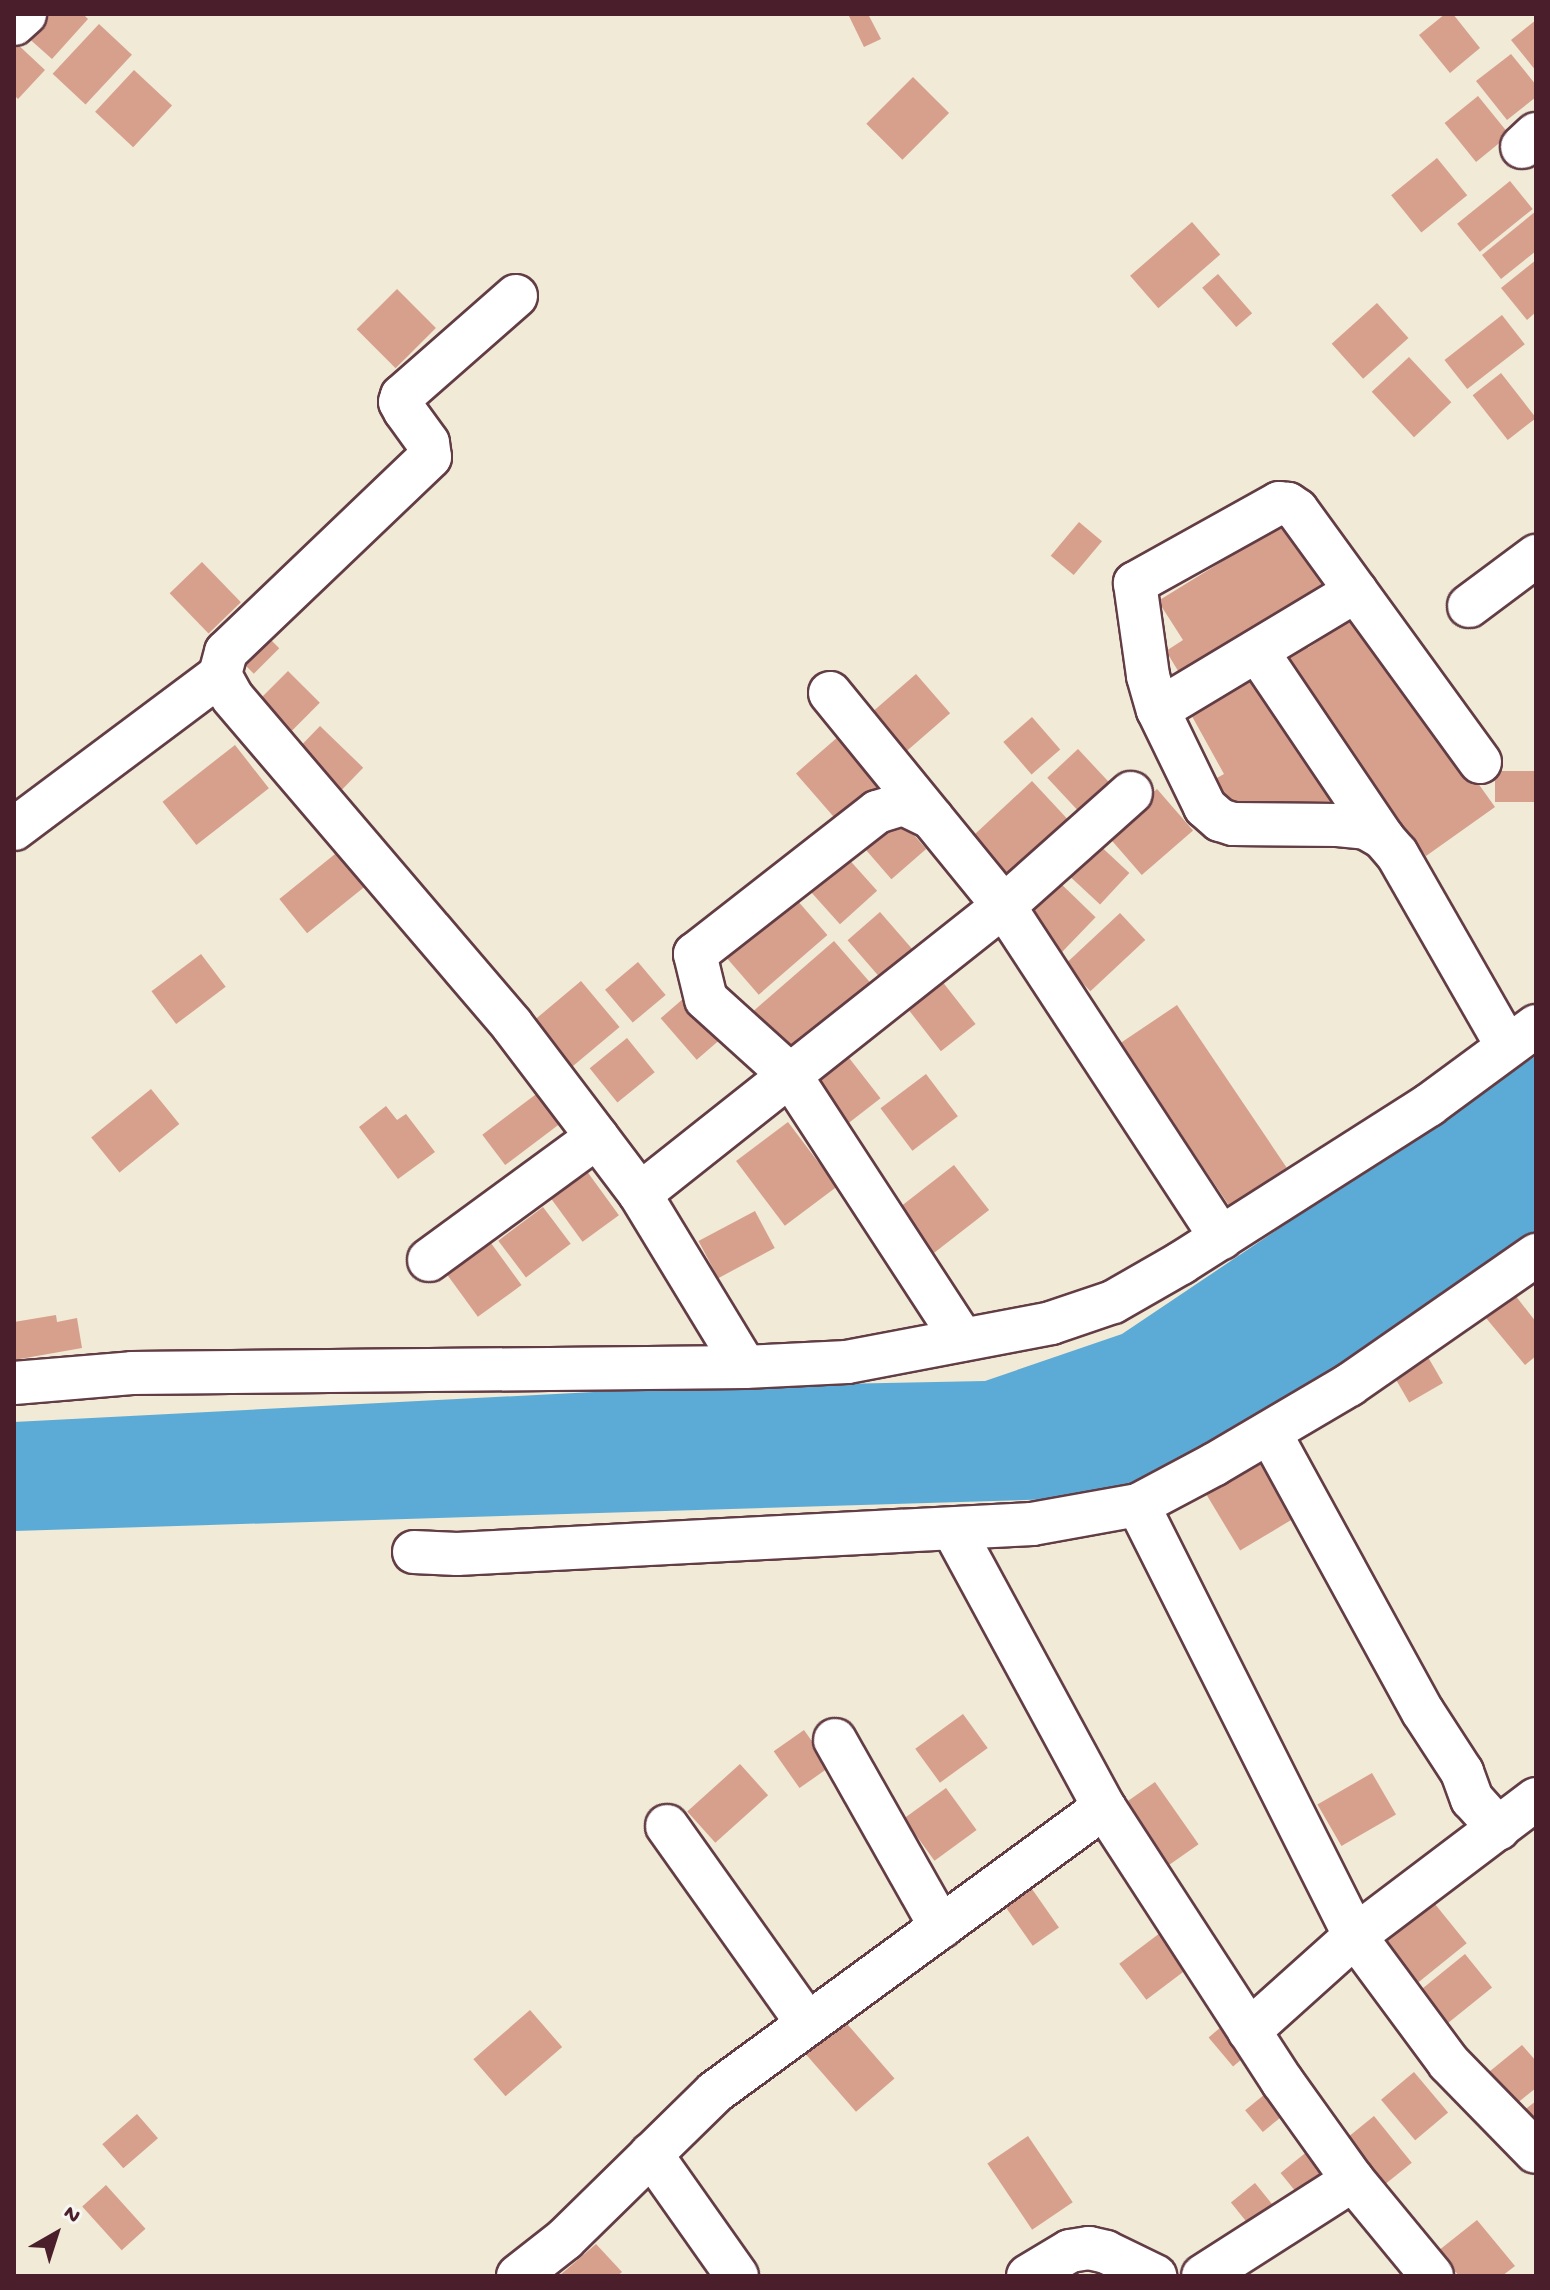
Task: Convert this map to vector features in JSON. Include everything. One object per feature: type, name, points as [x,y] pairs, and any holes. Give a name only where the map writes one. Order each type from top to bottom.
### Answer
[{"type":"street","points":[[14,24],[25,14]]},
{"type":"street","points":[[14,829],[220,675],[226,652],[430,457],[428,443],[405,411],[402,396],[516,296]]},
{"type":"street","points":[[1383,838],[1366,828],[1338,825],[1233,824],[1220,820],[1205,807],[1158,710],[1148,676],[1135,583],[1279,503],[1297,510],[1480,762]]},
{"type":"street","points":[[1469,606],[1536,556]]},
{"type":"street","points":[[1158,710],[1356,591]]},
{"type":"street","points":[[14,1383],[132,1373],[745,1367],[847,1362],[1051,1323],[1113,1302],[1221,1238],[1429,1105],[1521,1036],[1257,651]]},
{"type":"street","points":[[220,675],[232,697],[512,1025],[597,1137],[640,1194],[745,1367]]},
{"type":"street","points":[[830,693],[1004,906],[1221,1238]]},
{"type":"street","points":[[640,1194],[1004,906],[1131,793]]},
{"type":"street","points":[[932,818],[903,804],[877,812],[695,954],[706,999],[790,1075],[963,1340]]},
{"type":"street","points":[[429,1260],[597,1137]]},
{"type":"street","points":[[414,1552],[472,1553],[1032,1524],[1138,1505],[1270,1433],[1349,1385],[1536,1255]]},
{"type":"street","points":[[1270,1433],[1423,1712],[1462,1772],[1472,1799],[1499,1829]]},
{"type":"street","points":[[1138,1505],[1355,1936],[1449,2063],[1536,2152]]},
{"type":"street","points":[[953,1529],[1104,1807],[1249,2031],[1353,2180],[1432,2276]]},
{"type":"street","points":[[835,1740],[941,1927]]},
{"type":"street","points":[[1249,2031],[1355,1936],[1536,1799]]},
{"type":"street","points":[[529,2272],[715,2092],[1104,1807]]},
{"type":"street","points":[[667,1826],[807,2023]]},
{"type":"street","points":[[651,2154],[737,2276]]},
{"type":"street","points":[[1203,2276],[1353,2180]]},
{"type":"street","points":[[1028,2276],[1070,2251],[1089,2248],[1106,2252],[1155,2276]]},
{"type":"water","points":[[1536,1056],[1536,1242],[1296,1414],[1124,1497],[14,1531],[14,1422],[689,1387],[985,1381],[1122,1334]]},
{"type":"building","points":[[43,14],[83,14],[88,19],[52,59],[25,35]]},
{"type":"building","points":[[848,14],[868,14],[881,39],[864,47]]},
{"type":"building","points":[[1445,14],[1453,14],[1480,48],[1450,73],[1419,35]]},
{"type":"building","points":[[1536,20],[1536,71],[1511,40]]},
{"type":"building","points":[[99,24],[132,55],[86,104],[53,74]]},
{"type":"building","points":[[14,41],[45,70],[18,99],[14,95]]},
{"type":"building","points":[[1511,54],[1536,85],[1536,97],[1507,120],[1476,81]]},
{"type":"building","points":[[134,70],[172,105],[133,147],[95,112]]},
{"type":"building","points":[[913,77],[949,113],[902,160],[866,124]]},
{"type":"building","points":[[1478,96],[1509,135],[1476,162],[1445,123]]},
{"type":"building","points":[[1437,158],[1467,195],[1421,232],[1391,195]]},
{"type":"building","points":[[1510,181],[1533,209],[1480,252],[1457,224]]},
{"type":"building","points":[[1536,211],[1536,251],[1501,279],[1482,255]]},
{"type":"building","points":[[1192,222],[1220,254],[1158,308],[1130,276]]},
{"type":"building","points":[[1536,260],[1536,312],[1527,320],[1501,288]]},
{"type":"building","points":[[1218,274],[1252,313],[1236,327],[1202,288]]},
{"type":"building","points":[[397,289],[436,328],[396,368],[357,329]]},
{"type":"building","points":[[1377,303],[1408,338],[1363,379],[1332,344]]},
{"type":"building","points":[[1502,315],[1525,344],[1467,389],[1444,360]]},
{"type":"building","points":[[1409,357],[1451,402],[1414,437],[1372,392]]},
{"type":"building","points":[[1501,373],[1536,418],[1508,440],[1473,395]]},
{"type":"building","points":[[1079,522],[1102,541],[1074,575],[1051,556]]},
{"type":"building","points":[[1286,522],[1328,589],[1183,679],[1166,651],[1183,640],[1158,601]]},
{"type":"building","points":[[202,562],[241,602],[209,634],[170,593]]},
{"type":"building","points":[[1352,607],[1495,807],[1426,856],[1408,831],[1400,837],[1273,657],[1301,638],[1308,648],[1332,632],[1326,624]]},
{"type":"building","points":[[263,632],[279,648],[254,674],[238,657]]},
{"type":"building","points":[[1261,665],[1351,809],[1295,814],[1286,801],[1270,810],[1236,814],[1215,779],[1224,774],[1188,709]]},
{"type":"building","points":[[288,671],[320,703],[285,737],[253,706]]},
{"type":"building","points":[[916,674],[950,713],[900,757],[865,718]]},
{"type":"building","points":[[1032,717],[1060,749],[1032,774],[1003,742]]},
{"type":"building","points":[[320,726],[363,768],[335,796],[292,755]]},
{"type":"building","points":[[839,736],[884,788],[841,825],[796,773]]},
{"type":"building","points":[[235,745],[269,788],[196,845],[163,802]]},
{"type":"building","points":[[1078,749],[1113,787],[1083,816],[1047,778]]},
{"type":"building","points":[[1495,771],[1536,771],[1536,802],[1495,802]]},
{"type":"building","points":[[1032,781],[1070,822],[1009,879],[971,838]]},
{"type":"building","points":[[1157,789],[1193,831],[1142,875],[1106,834]]},
{"type":"building","points":[[894,812],[926,849],[891,879],[859,842]]},
{"type":"building","points":[[1095,841],[1129,873],[1100,905],[1066,872]]},
{"type":"building","points":[[340,850],[368,884],[307,933],[279,899]]},
{"type":"building","points":[[845,855],[877,891],[840,924],[808,888]]},
{"type":"building","points":[[1056,879],[1096,917],[1060,954],[1021,916]]},
{"type":"building","points":[[790,892],[827,935],[759,995],[721,952]]},
{"type":"building","points":[[880,912],[916,954],[884,982],[848,940]]},
{"type":"building","points":[[1120,913],[1145,940],[1090,991],[1065,964]]},
{"type":"building","points":[[834,941],[875,988],[790,1061],[749,1014]]},
{"type":"building","points":[[201,954],[226,987],[176,1024],[151,991]]},
{"type":"building","points":[[638,962],[666,995],[633,1023],[605,990]]},
{"type":"building","points":[[938,976],[976,1024],[941,1051],[903,1003]]},
{"type":"building","points":[[581,981],[620,1027],[568,1070],[530,1024]]},
{"type":"building","points":[[684,998],[720,1040],[697,1060],[661,1018]]},
{"type":"building","points":[[1177,1005],[1287,1167],[1229,1206],[1120,1044]]},
{"type":"building","points":[[627,1038],[655,1072],[617,1102],[590,1068]]},
{"type":"building","points":[[846,1054],[880,1098],[840,1130],[806,1085]]},
{"type":"building","points":[[926,1074],[958,1116],[912,1151],[880,1108]]},
{"type":"building","points":[[151,1089],[179,1124],[119,1172],[91,1137]]},
{"type":"building","points":[[539,1092],[562,1122],[505,1165],[482,1135]]},
{"type":"building","points":[[386,1106],[397,1120],[406,1114],[435,1152],[398,1179],[359,1127]]},
{"type":"building","points":[[788,1122],[837,1187],[785,1226],[736,1161]]},
{"type":"building","points":[[954,1165],[989,1210],[934,1253],[899,1208]]},
{"type":"building","points":[[586,1170],[619,1215],[583,1242],[550,1196]]},
{"type":"building","points":[[543,1207],[571,1244],[526,1277],[498,1241]]},
{"type":"building","points":[[755,1211],[775,1248],[718,1278],[698,1241]]},
{"type":"building","points":[[488,1239],[522,1285],[478,1317],[444,1271]]},
{"type":"building","points":[[1515,1295],[1536,1322],[1536,1356],[1525,1365],[1486,1318]]},
{"type":"building","points":[[56,1315],[57,1322],[77,1318],[82,1348],[14,1360],[14,1322]]},
{"type":"building","points":[[1421,1345],[1443,1383],[1409,1403],[1387,1364]]},
{"type":"building","points":[[1255,1453],[1294,1518],[1240,1551],[1201,1485]]},
{"type":"building","points":[[963,1714],[988,1748],[940,1783],[915,1749]]},
{"type":"building","points":[[804,1730],[830,1767],[800,1788],[774,1751]]},
{"type":"building","points":[[740,1764],[768,1795],[715,1843],[687,1812]]},
{"type":"building","points":[[1372,1773],[1396,1815],[1341,1846],[1317,1804]]},
{"type":"building","points":[[1155,1782],[1199,1844],[1160,1871],[1116,1809]]},
{"type":"building","points":[[946,1788],[977,1830],[934,1861],[904,1819]]},
{"type":"building","points":[[1422,1888],[1467,1943],[1414,1986],[1369,1931]]},
{"type":"building","points":[[1032,1889],[1059,1928],[1033,1946],[1006,1907]]},
{"type":"building","points":[[1160,1933],[1187,1969],[1146,2000],[1119,1964]]},
{"type":"building","points":[[1465,1954],[1492,1987],[1442,2028],[1414,1995]]},
{"type":"building","points":[[530,2010],[562,2047],[506,2096],[473,2059]]},
{"type":"building","points":[[842,2018],[894,2078],[856,2112],[804,2051]]},
{"type":"building","points":[[1227,2022],[1251,2051],[1233,2067],[1209,2037]]},
{"type":"building","points":[[1522,2045],[1536,2061],[1536,2088],[1511,2108],[1484,2076]]},
{"type":"building","points":[[1414,2072],[1448,2113],[1415,2140],[1381,2100]]},
{"type":"building","points":[[1270,2090],[1288,2112],[1263,2132],[1245,2110]]},
{"type":"building","points":[[1536,2101],[1536,2134],[1519,2114]]},
{"type":"building","points":[[137,2114],[158,2138],[123,2168],[102,2144]]},
{"type":"building","points":[[1374,2116],[1412,2163],[1379,2189],[1341,2142]]},
{"type":"building","points":[[1028,2136],[1073,2202],[1032,2230],[987,2163]]},
{"type":"building","points":[[1314,2146],[1332,2168],[1298,2195],[1281,2173]]},
{"type":"building","points":[[1255,2183],[1272,2204],[1248,2223],[1231,2203]]},
{"type":"building","points":[[106,2185],[145,2229],[122,2250],[82,2206]]},
{"type":"building","points":[[1477,2220],[1515,2266],[1502,2276],[1459,2276],[1438,2251]]},
{"type":"building","points":[[596,2244],[622,2272],[617,2276],[559,2276]]}]
